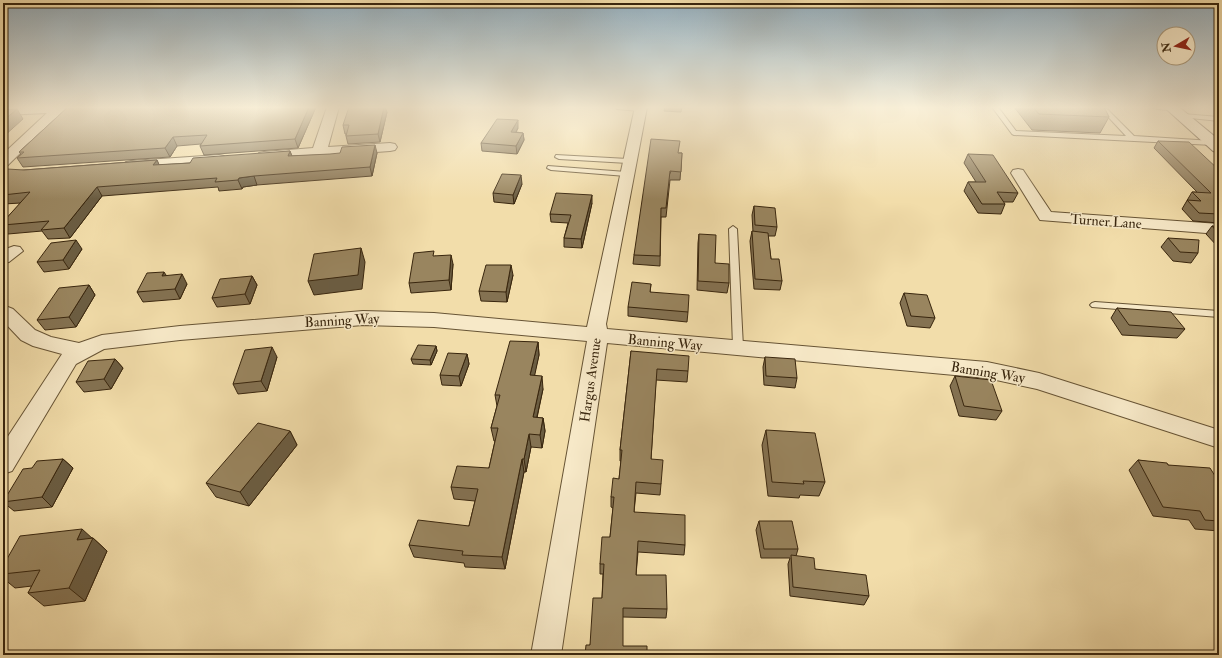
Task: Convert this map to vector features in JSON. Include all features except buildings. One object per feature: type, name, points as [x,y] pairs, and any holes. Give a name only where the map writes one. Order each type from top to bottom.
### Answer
[{"type":"main road","points":[[1207,138],[1216,146]]},
{"type":"street","points":[[6,169],[33,138]]},
{"type":"street","points":[[319,152],[323,138]]},
{"type":"street","name":"Hargus Avenue","points":[[546,655],[598,336],[596,324],[633,138]]},
{"type":"street","points":[[249,157],[390,147]]},
{"type":"street","points":[[116,166],[233,158]]},
{"type":"street","name":"Turner Lane","points":[[1018,173],[1046,217],[1219,229]]},
{"type":"street","points":[[3,311],[8,314],[16,325],[27,334],[41,341],[60,344],[80,351]]},
{"type":"street","name":"Banning Way","points":[[3,464],[69,359],[80,351],[102,342],[281,324],[384,317],[518,327],[598,336],[738,347],[1000,372],[1039,381],[1219,439]]},
{"type":"lane","points":[[1125,138],[1216,146]]},
{"type":"lane","points":[[559,157],[627,167]]},
{"type":"lane","points":[[551,168],[627,167]]},
{"type":"lane","points":[[733,229],[738,347]]},
{"type":"lane","points":[[1095,305],[1219,314]]}]
